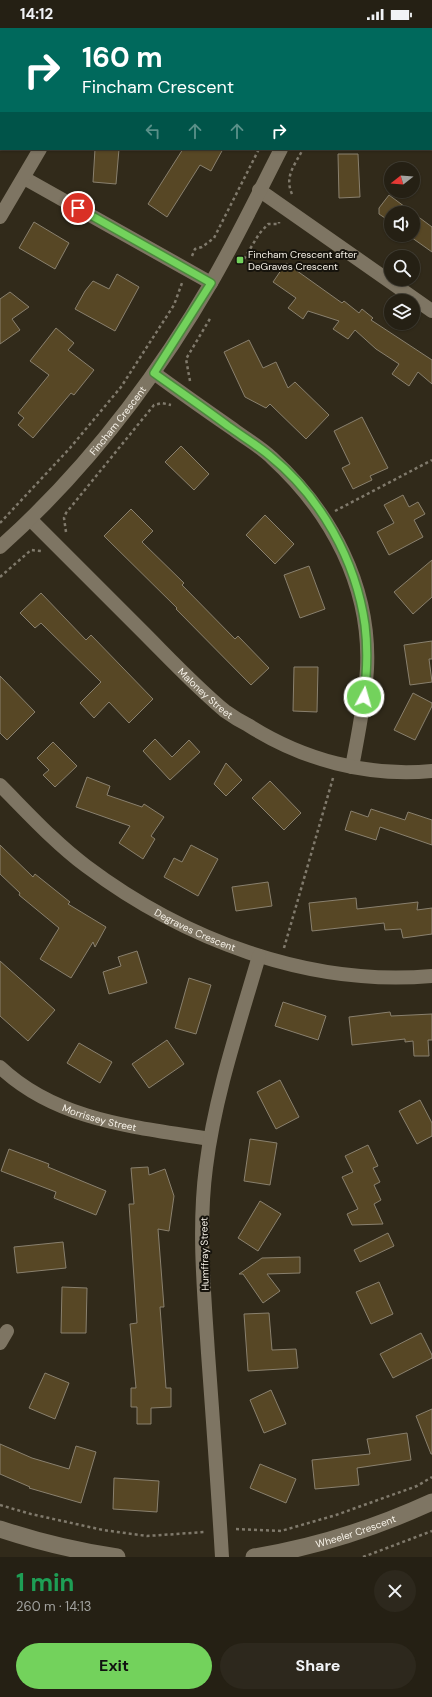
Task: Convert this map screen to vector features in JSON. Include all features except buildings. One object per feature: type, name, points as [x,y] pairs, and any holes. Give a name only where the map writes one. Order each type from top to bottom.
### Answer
[{"type":"street","points":[[0,217],[39,150]]},
{"type":"street","name":"Fincham Crescent","points":[[0,547],[31,520],[111,430],[154,373],[211,283],[280,150]]},
{"type":"street","points":[[24,178],[211,283]]},
{"type":"street","points":[[259,190],[432,311]]},
{"type":"street","points":[[154,373],[271,457],[303,488],[324,517],[339,543],[356,583],[365,625],[367,668],[362,712],[352,767]]},
{"type":"street","name":"Maloney Street","points":[[31,520],[194,683],[226,712],[264,736],[284,746],[337,764],[372,771],[413,773],[432,771]]},
{"type":"street","name":"Degraves Crescent","points":[[0,785],[44,829],[84,865],[129,897],[178,924],[232,947],[280,962],[339,973],[366,976],[432,976]]},
{"type":"street","name":"Humffray Street","points":[[222,1557],[203,1285],[202,1227],[206,1168],[210,1139],[227,1065],[259,956]]},
{"type":"street","name":"Morrissey Street","points":[[0,1067],[25,1088],[59,1106],[77,1113],[116,1123],[210,1139]]},
{"type":"street","name":"Wheeler Crescent","points":[[254,1557],[283,1552],[342,1538],[399,1517],[432,1502]]},
{"type":"street","points":[[0,1529],[41,1542],[80,1551],[117,1557]]},
{"type":"path","points":[[0,524],[70,448],[121,387],[174,304],[195,249],[202,247],[214,238],[258,150]]},
{"type":"path","points":[[294,199],[290,189],[288,176],[302,150]]},
{"type":"path","points":[[240,267],[259,234],[268,224],[278,224]]},
{"type":"path","points":[[191,380],[187,371],[186,359],[213,313]]},
{"type":"path","points":[[66,533],[64,518],[66,513],[154,405],[162,403],[170,406]]},
{"type":"path","points":[[324,517],[432,460]]},
{"type":"path","points":[[0,577],[31,550],[45,552]]},
{"type":"path","points":[[280,962],[337,764]]},
{"type":"path","points":[[229,1530],[244,1529],[281,1531],[336,1515],[417,1486],[432,1478]]},
{"type":"path","points":[[0,1504],[31,1514],[103,1530],[147,1536],[206,1532]]},
{"type":"path","points":[[363,1557],[432,1531]]},
{"type":"place","name":"Fincham Crescent after DeGraves Crescent","points":[[240,260]]},
{"type":"route","points":[[78,208],[211,283],[154,373],[271,457],[303,488],[329,524],[356,583],[365,625],[367,668],[364,697]]}]
